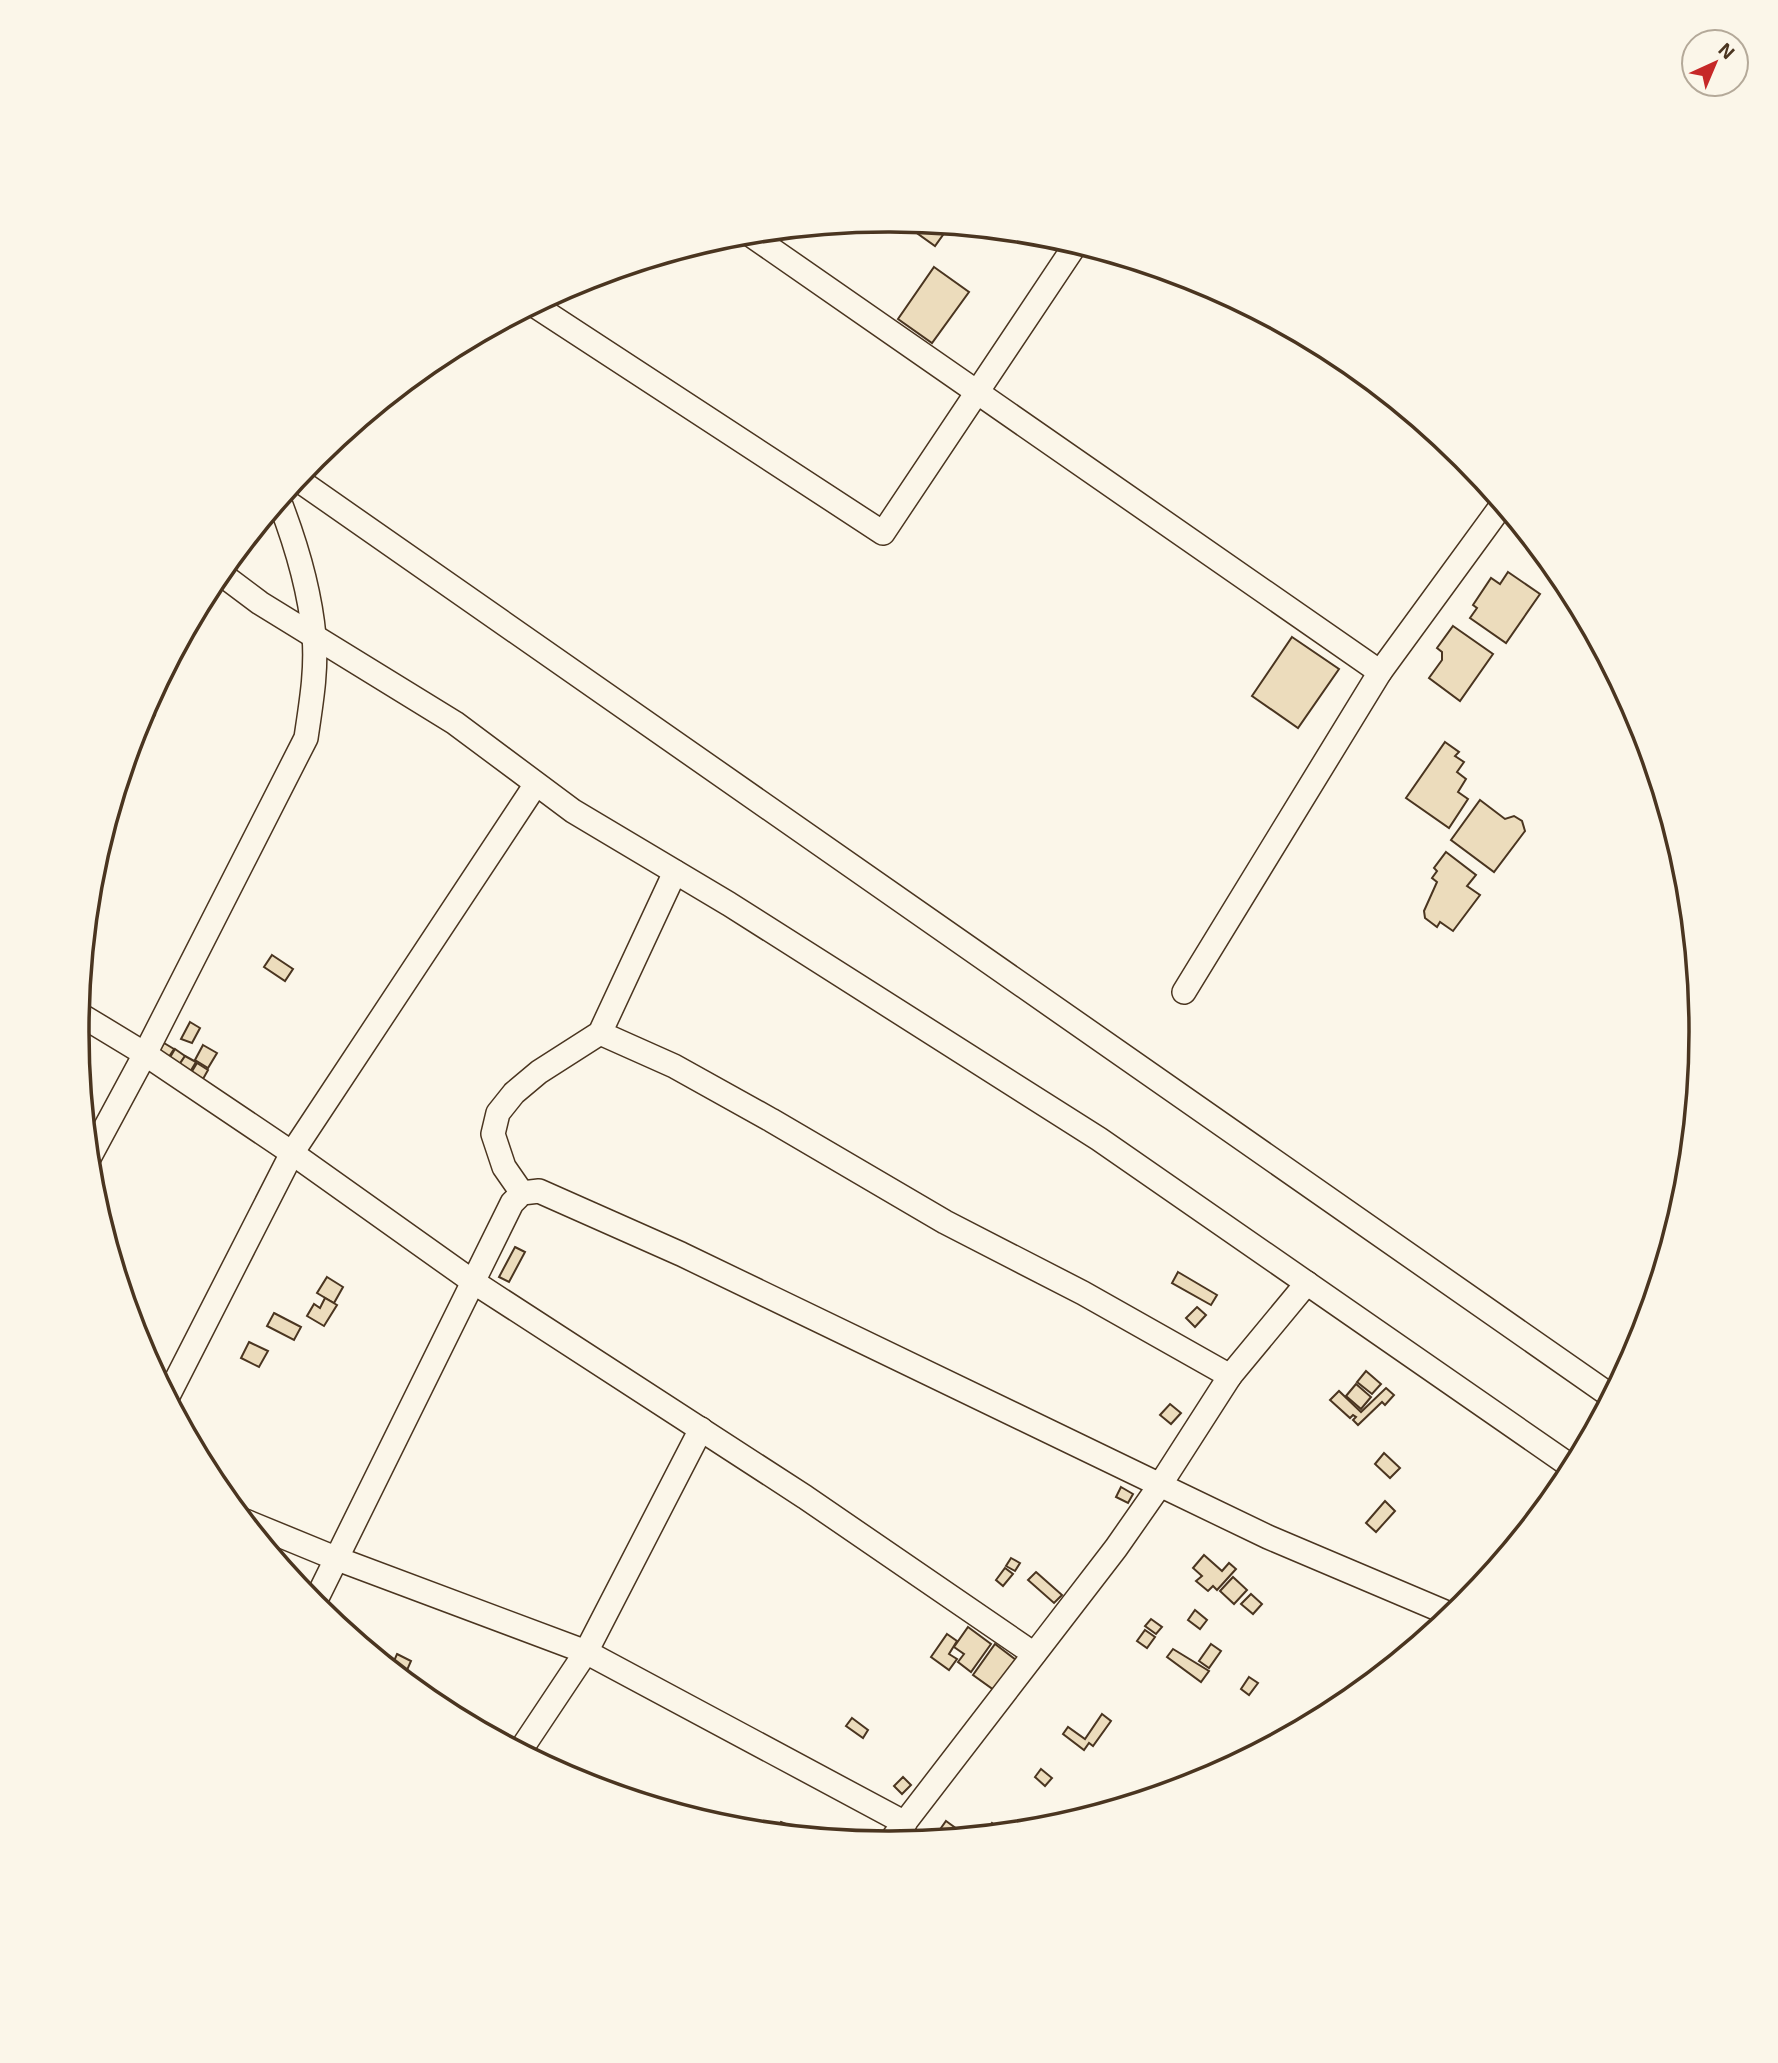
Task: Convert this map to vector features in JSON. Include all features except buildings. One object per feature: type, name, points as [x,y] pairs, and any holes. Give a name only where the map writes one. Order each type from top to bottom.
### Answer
[{"type":"street","points":[[762,243],[1380,672]]},
{"type":"street","points":[[543,311],[883,533],[1070,253]]},
{"type":"street","points":[[306,485],[1603,1391]]},
{"type":"street","points":[[97,1143],[306,738],[313,691],[314,636],[295,541],[283,510]]},
{"type":"street","points":[[1184,992],[1380,672],[1497,512]]},
{"type":"street","points":[[229,580],[260,603],[455,723],[573,811],[909,1016],[1099,1139],[1563,1461]]},
{"type":"street","points":[[173,1387],[292,1153],[536,784]]},
{"type":"street","points":[[522,1193],[504,1167],[493,1134],[498,1112],[514,1093],[539,1072],[600,1033],[675,872]]},
{"type":"street","points":[[89,1020],[145,1054],[292,1153],[472,1281],[805,1497],[1034,1654]]},
{"type":"street","points":[[600,1033],[674,1066],[945,1222],[1083,1293],[1230,1376]]},
{"type":"street","points":[[319,1593],[512,1203],[522,1193],[539,1191],[681,1254],[1268,1536],[1441,1610]]},
{"type":"street","points":[[899,1831],[1116,1548],[1230,1376],[1307,1283]]},
{"type":"street","points":[[525,1744],[586,1652],[701,1429]]},
{"type":"street","points":[[264,1529],[586,1652],[905,1823]]}]
